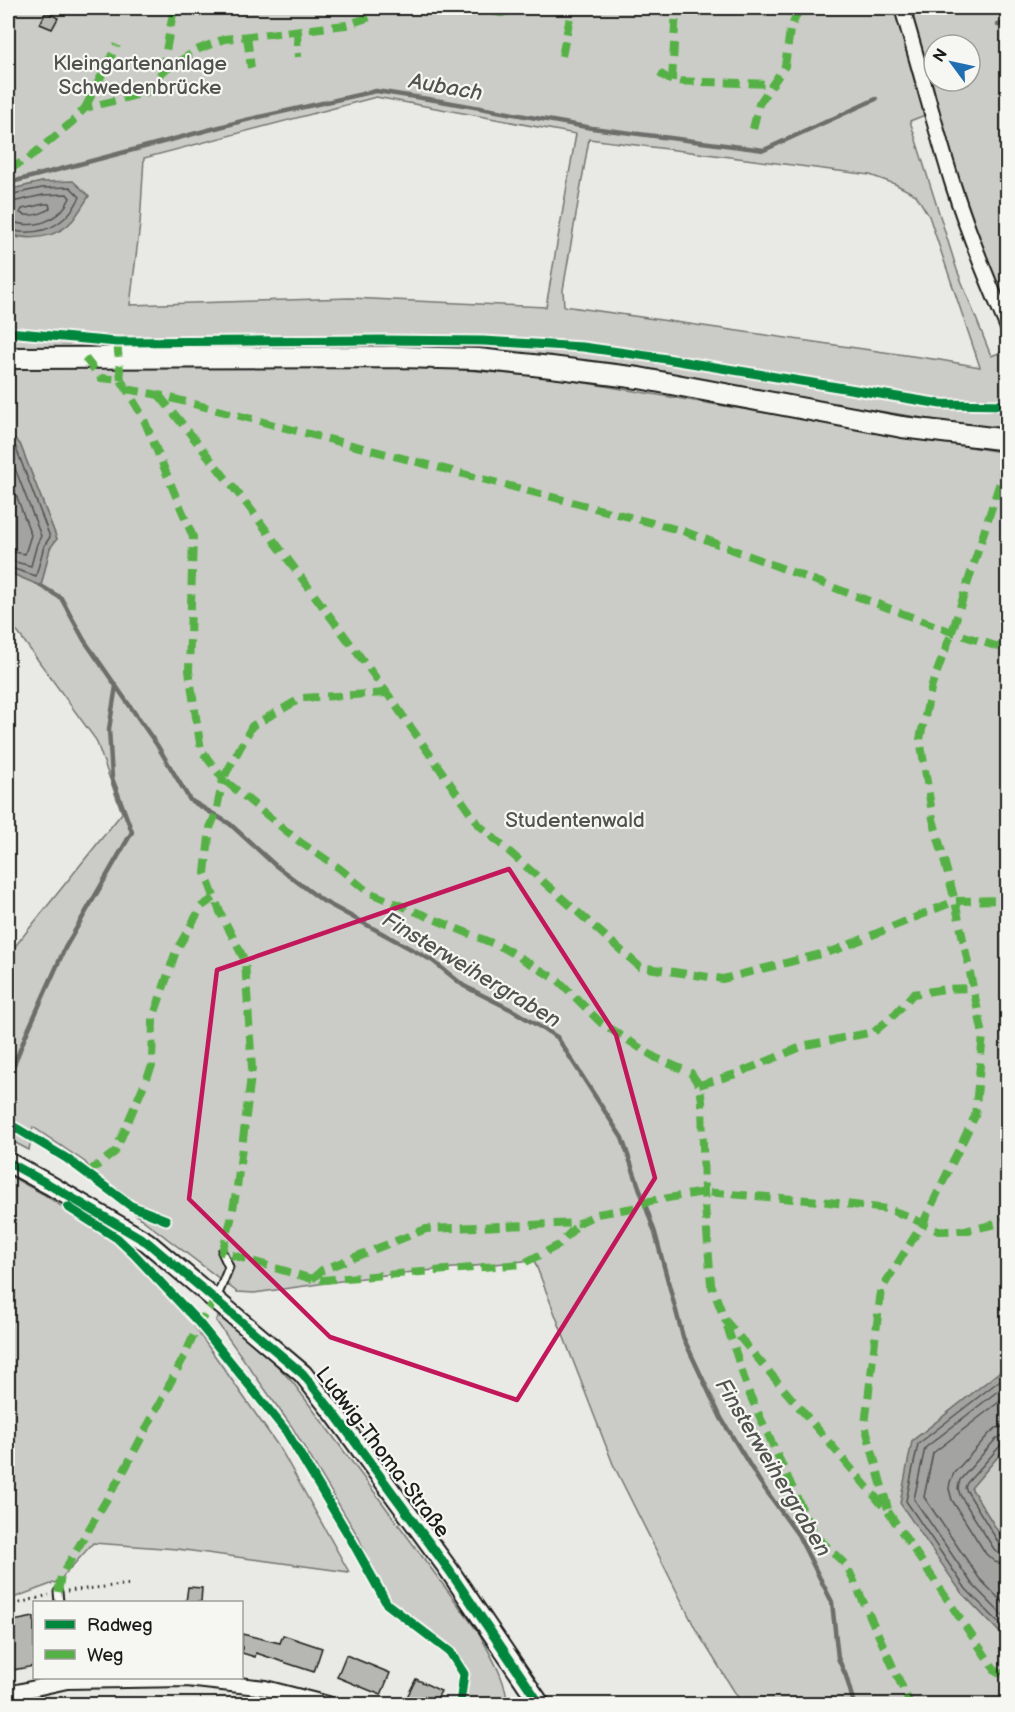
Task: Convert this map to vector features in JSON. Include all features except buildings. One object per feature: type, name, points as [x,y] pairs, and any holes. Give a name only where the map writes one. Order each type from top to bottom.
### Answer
[{"type":"main road","points":[[8,358],[400,357],[478,359],[639,378],[902,427],[1008,440]]},
{"type":"street","points":[[902,8],[954,189],[980,263],[1008,328]]},
{"type":"street","name":"Ludwig-Thoma-Straße","points":[[8,1162],[147,1242],[303,1374],[449,1570],[540,1704]]},
{"type":"street","points":[[8,1694],[67,1679],[186,1679],[266,1688],[328,1704]]},
{"type":"lane","points":[[216,1299],[229,1267],[222,1252]]},
{"type":"lane","points":[[58,1592],[59,1601]]},
{"type":"path","points":[[8,330],[14,333]]},
{"type":"highlighted area","points":[[509,869],[616,1035],[655,1178],[517,1400],[330,1337],[189,1199],[217,970]]},
{"type":"green space","name":"Kleingartenanlage Schwedenbrücke","points":[[8,8],[1007,8],[1007,306],[985,258],[957,186],[935,93],[982,93],[982,33],[922,33],[922,69],[917,74],[925,115],[910,121],[957,270],[991,356],[1007,350],[1007,430],[558,360],[406,347],[8,349],[8,233],[19,238],[42,182],[8,190]],"holes":[[[376,97],[576,134],[546,307],[350,298],[130,305],[140,224],[144,158]],[[589,139],[870,175],[916,195],[929,216],[980,367],[564,306],[563,290]]]},
{"type":"green space","name":"Studentenwald","points":[[8,363],[399,364],[556,378],[1007,453],[1007,1366],[912,1441],[961,1592],[1007,1640],[1007,1704],[742,1704],[696,1630],[613,1464],[534,1260],[384,1275],[254,1293],[237,1292],[109,1194],[85,1162],[33,1127],[29,1150],[8,1139],[8,955],[122,813],[96,740],[8,619],[8,572],[41,586],[50,548],[57,539],[20,444],[8,433]]},
{"type":"green space","points":[[8,1175],[43,1194],[112,1240],[175,1302],[281,1450],[349,1572],[177,1549],[93,1543],[59,1581],[8,1600]]},
{"type":"green space","points":[[228,1312],[294,1384],[479,1633],[501,1677],[507,1704],[463,1704],[467,1674],[454,1650],[389,1601],[359,1538],[292,1427],[216,1321],[220,1314]]},
{"type":"green space","points":[[1007,1446],[1007,1546],[971,1488]]},
{"type":"water","points":[[73,181],[89,196],[67,226],[42,237],[24,237],[8,233],[8,190],[42,182]]},
{"type":"water","points":[[8,433],[20,444],[57,539],[50,548],[41,586],[8,572]]},
{"type":"water","points":[[1007,1366],[1007,1446],[971,1488],[1007,1546],[1007,1640],[961,1592],[900,1503],[912,1441]]},
{"type":"waterway","name":"Aubach","points":[[998,25],[1008,22]]},
{"type":"waterway","name":"Aubach","points":[[8,183],[246,120],[376,91],[592,128],[764,150],[876,99]]},
{"type":"waterway","name":"Finsterweihergraben","points":[[41,586],[61,598],[84,640],[157,745],[190,800],[230,824],[276,866],[323,901],[433,961],[464,986],[512,1010],[557,1037],[622,1138],[655,1233],[683,1337],[721,1418],[760,1482],[798,1535],[832,1602],[838,1658],[854,1704]]},
{"type":"waterway","points":[[8,1080],[65,948],[132,832],[112,778],[109,729],[116,686]]},
{"type":"marked path","points":[[162,72],[174,8]]},
{"type":"marked path","points":[[8,170],[29,158],[85,108],[145,93],[162,72],[199,49],[224,39],[346,25],[370,17],[379,8]]},
{"type":"marked path","points":[[470,8],[502,13],[514,8]]},
{"type":"marked path","points":[[562,56],[572,8]]},
{"type":"marked path","points":[[672,81],[676,8]]},
{"type":"marked path","points":[[753,129],[759,104],[785,66],[790,30],[797,14],[803,8]]},
{"type":"marked path","points":[[297,30],[298,57]]},
{"type":"marked path","points":[[247,36],[251,68]]},
{"type":"marked path","points":[[85,108],[117,45]]},
{"type":"marked path","points":[[659,73],[672,81],[773,84]]},
{"type":"marked path","points":[[117,342],[121,380]]},
{"type":"marked path","points":[[85,358],[101,378],[121,380],[142,415],[193,537],[189,671],[201,750],[223,779],[216,813],[210,828],[205,873],[220,912],[245,961],[252,1068],[237,1187],[222,1252],[322,1280],[522,1264],[559,1245],[579,1223]]},
{"type":"marked path","points":[[126,389],[159,395],[683,531],[952,632],[1008,650]]},
{"type":"marked path","points":[[159,395],[249,507],[387,693],[479,825],[640,967],[723,979],[836,950],[955,901],[1008,900]]},
{"type":"marked path","points":[[888,1509],[865,1425],[881,1290],[923,1223],[975,1116],[983,1035],[955,901],[933,819],[920,739],[932,685],[952,632],[1008,457]]},
{"type":"marked path","points":[[387,693],[302,698],[252,726],[223,779],[300,842],[339,868],[368,892],[504,948],[559,981],[601,1023],[656,1058],[691,1073],[699,1085],[702,1100],[704,1192],[711,1284],[725,1320],[889,1513],[995,1670],[1008,1678]]},
{"type":"marked path","points":[[87,1173],[115,1152],[152,1066],[153,1018],[176,951],[202,906],[214,898]]},
{"type":"marked path","points":[[699,1085],[736,1074],[806,1045],[874,1032],[913,994],[973,988]]},
{"type":"marked path","points":[[312,1279],[322,1270],[426,1229],[579,1223],[597,1214],[633,1208],[650,1201],[704,1192],[887,1209],[908,1216],[938,1231],[969,1230],[1008,1219]]},
{"type":"marked path","points":[[58,1592],[61,1576],[126,1467],[185,1355],[199,1323],[216,1299]]},
{"type":"marked path","points":[[727,1326],[749,1393],[804,1513],[817,1537],[847,1566],[910,1704]]},
{"type":"cycle path","points":[[8,332],[117,342],[483,341],[583,347],[941,404],[1008,405]]},
{"type":"cycle path","points":[[8,1125],[66,1158],[131,1206],[166,1220]]},
{"type":"cycle path","points":[[8,1162],[147,1242],[303,1374],[449,1570],[540,1704]]},
{"type":"cycle path","points":[[68,1207],[117,1238],[134,1254],[199,1323],[286,1431],[387,1604],[450,1652],[464,1674],[460,1704]]}]
